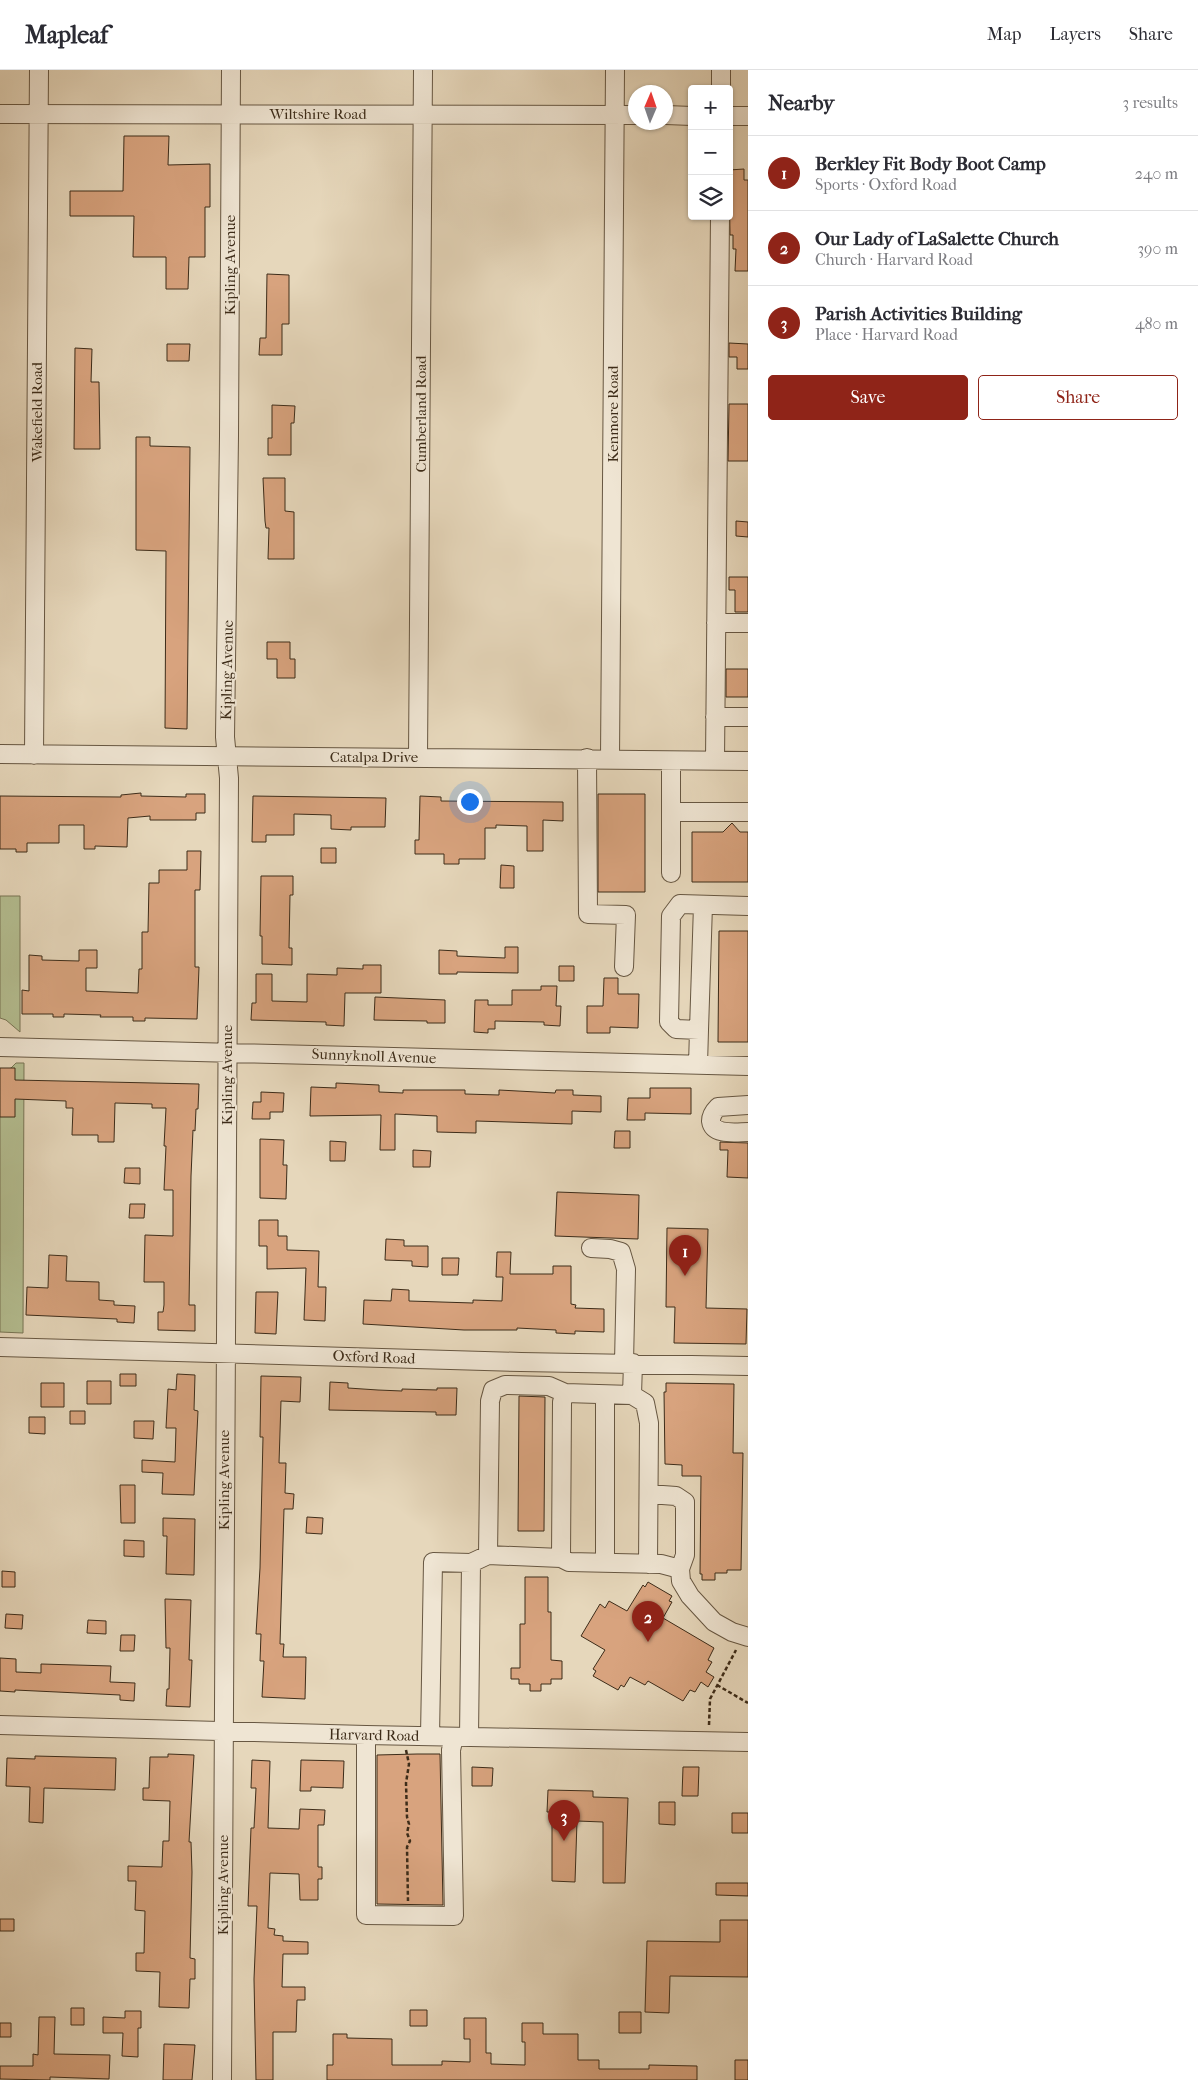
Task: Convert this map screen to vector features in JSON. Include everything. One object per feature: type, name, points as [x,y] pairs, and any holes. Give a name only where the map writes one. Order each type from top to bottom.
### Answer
[{"type":"street","name":"Wakefield Road","points":[[34,755],[39,70]]},
{"type":"street","name":"Kipling Avenue","points":[[222,2080],[227,1052],[227,756],[225,737],[230,436],[231,70]]},
{"type":"street","name":"Cumberland Road","points":[[418,757],[423,70]]},
{"type":"street","name":"Kenmore Road","points":[[610,758],[615,70]]},
{"type":"street","points":[[721,70],[721,85]]},
{"type":"street","name":"Wiltshire Road","points":[[0,114],[628,115]]},
{"type":"street","points":[[673,116],[688,116]]},
{"type":"street","points":[[733,116],[748,116]]},
{"type":"street","points":[[715,761],[720,220]]},
{"type":"street","points":[[716,623],[748,623]]},
{"type":"street","points":[[715,717],[748,717]]},
{"type":"street","name":"Catalpa Drive","points":[[0,754],[610,758],[671,761],[748,761]]},
{"type":"street","points":[[587,758],[588,914],[626,915],[624,966]]},
{"type":"street","points":[[671,761],[671,873]]},
{"type":"street","points":[[671,812],[748,812]]},
{"type":"street","points":[[698,1030],[676,1029],[670,1022],[671,916],[680,904],[748,906]]},
{"type":"street","points":[[698,1065],[702,905]]},
{"type":"street","name":"Sunnyknoll Avenue","points":[[0,1048],[748,1066]]},
{"type":"street","points":[[748,1105],[718,1107],[713,1112],[711,1118],[712,1125],[717,1130],[748,1132]]},
{"type":"street","points":[[591,1248],[610,1249],[621,1252],[624,1260],[626,1269],[628,1363],[632,1395]]},
{"type":"street","name":"Oxford Road","points":[[0,1347],[521,1362],[748,1366]]},
{"type":"street","points":[[488,1555],[490,1401],[493,1390],[505,1385],[550,1386],[566,1393],[632,1395],[645,1403],[649,1423],[648,1564]]},
{"type":"street","points":[[561,1558],[562,1402],[566,1393]]},
{"type":"street","points":[[605,1395],[605,1563]]},
{"type":"street","points":[[649,1494],[676,1496],[685,1502],[685,1555],[680,1569],[681,1580],[690,1596],[714,1622],[732,1632],[746,1636]]},
{"type":"street","points":[[430,1736],[433,1562],[471,1563],[488,1555],[561,1558],[569,1562],[661,1564],[680,1569]]},
{"type":"street","points":[[366,1735],[366,1915],[454,1916],[451,1750],[461,1737],[471,1563]]},
{"type":"street","name":"Harvard Road","points":[[0,1724],[366,1735],[748,1742]]},
{"type":"path","points":[[708,1728],[710,1699],[746,1636]]},
{"type":"path","points":[[717,1685],[748,1703]]},
{"type":"path","points":[[406,1748],[409,1764],[406,1782],[407,1817],[410,1824],[407,1833],[410,1840],[407,1847],[406,1872],[409,1879],[406,1884],[409,1895],[408,1915]]},
{"type":"green space","points":[[0,896],[20,896],[20,1032],[6,1020],[0,1018]]},
{"type":"green space","points":[[16,1063],[24,1063],[23,1333],[0,1332],[0,1073],[11,1068]]},
{"type":"building","points":[[124,136],[169,136],[168,165],[210,164],[210,207],[205,207],[205,257],[189,257],[188,289],[166,289],[166,257],[133,257],[134,216],[70,216],[70,191],[123,191]]},
{"type":"building","points":[[744,169],[744,180],[748,180],[748,271],[735,271],[736,249],[733,249],[733,235],[730,235],[730,220],[733,220],[733,170]]},
{"type":"building","points":[[267,274],[289,275],[289,324],[282,324],[282,355],[259,355],[260,338],[266,338]]},
{"type":"building","points":[[729,343],[748,344],[748,369],[737,369],[737,357],[729,357]]},
{"type":"building","points":[[167,344],[190,344],[189,361],[167,361]]},
{"type":"building","points":[[75,348],[92,349],[91,382],[99,382],[100,449],[74,449]]},
{"type":"building","points":[[729,404],[748,404],[748,461],[728,461]]},
{"type":"building","points":[[272,405],[295,406],[294,423],[291,423],[291,455],[268,455],[268,438],[272,438]]},
{"type":"building","points":[[136,437],[150,437],[150,446],[190,447],[187,729],[165,728],[166,551],[136,550]]},
{"type":"building","points":[[263,478],[285,478],[285,511],[294,512],[294,559],[268,559],[269,528],[266,528],[265,521]]},
{"type":"building","points":[[736,521],[748,522],[748,537],[736,536]]},
{"type":"building","points":[[729,577],[748,577],[748,612],[735,612],[735,590],[729,590]]},
{"type":"building","points":[[267,642],[290,642],[290,659],[295,659],[295,678],[277,678],[277,659],[267,659]]},
{"type":"building","points":[[726,669],[748,669],[748,697],[726,697]]},
{"type":"building","points":[[141,793],[141,796],[186,797],[186,794],[205,794],[205,813],[196,813],[196,820],[150,820],[150,816],[128,818],[127,847],[95,846],[95,849],[84,849],[84,825],[59,825],[59,843],[27,843],[27,852],[16,852],[16,849],[0,849],[0,796],[121,797],[121,795]]},
{"type":"building","points":[[598,794],[645,794],[645,892],[598,892]]},
{"type":"building","points":[[253,796],[386,798],[385,827],[351,827],[351,830],[331,829],[331,815],[294,814],[294,835],[266,835],[266,842],[252,842]]},
{"type":"building","points":[[420,796],[441,797],[441,801],[563,802],[563,821],[543,820],[543,851],[527,851],[527,826],[496,825],[496,828],[485,828],[485,859],[459,859],[459,864],[444,864],[444,854],[415,854],[415,840],[419,840]]},
{"type":"building","points":[[732,823],[740,832],[748,832],[748,882],[692,882],[692,832],[723,832]]},
{"type":"building","points":[[321,848],[336,848],[336,863],[321,863]]},
{"type":"building","points":[[187,851],[201,851],[200,890],[195,890],[195,967],[199,967],[197,1019],[145,1018],[145,1021],[133,1021],[133,1017],[64,1014],[64,1017],[53,1017],[53,1014],[22,1014],[22,990],[29,991],[29,955],[42,956],[42,960],[79,961],[79,950],[97,950],[97,968],[86,968],[86,991],[138,993],[139,969],[142,969],[142,932],[148,932],[149,883],[159,883],[159,870],[187,870]]},
{"type":"building","points":[[501,865],[514,866],[514,888],[500,888]]},
{"type":"building","points":[[261,876],[293,876],[293,895],[290,895],[289,948],[292,948],[292,965],[262,964],[262,936],[260,936]]},
{"type":"building","points":[[719,931],[748,931],[748,1042],[718,1042]]},
{"type":"building","points":[[505,947],[518,947],[518,973],[457,972],[457,974],[439,974],[439,950],[457,951],[457,956],[505,958]]},
{"type":"building","points":[[363,965],[381,965],[381,993],[345,993],[344,1026],[326,1025],[326,1022],[251,1020],[252,1003],[256,1003],[256,974],[272,974],[272,1001],[307,1002],[307,974],[337,975],[337,968],[363,969]]},
{"type":"building","points":[[559,966],[574,966],[574,981],[559,981]]},
{"type":"building","points":[[604,978],[618,978],[618,994],[639,994],[638,1028],[610,1027],[610,1033],[587,1033],[587,1006],[603,1006]]},
{"type":"building","points":[[541,986],[557,986],[556,1006],[561,1006],[560,1026],[544,1025],[544,1022],[495,1021],[495,1029],[488,1029],[488,1033],[474,1032],[475,1000],[488,1000],[488,1005],[512,1005],[512,990],[541,990]]},
{"type":"building","points":[[375,997],[445,1000],[445,1023],[374,1020]]},
{"type":"building","points":[[0,1068],[15,1068],[15,1080],[199,1084],[198,1109],[196,1109],[195,1131],[193,1130],[191,1176],[189,1305],[195,1305],[195,1331],[158,1330],[158,1312],[163,1312],[164,1305],[164,1282],[144,1282],[145,1235],[173,1236],[173,1190],[164,1190],[166,1108],[152,1108],[152,1104],[115,1103],[114,1142],[98,1142],[98,1135],[72,1135],[73,1108],[66,1108],[66,1101],[15,1099],[15,1117],[0,1117]]},
{"type":"building","points":[[336,1083],[379,1085],[379,1092],[403,1093],[403,1090],[465,1090],[465,1094],[499,1095],[499,1090],[555,1093],[556,1090],[573,1090],[573,1095],[601,1096],[601,1112],[572,1111],[572,1124],[476,1121],[476,1133],[437,1132],[437,1116],[395,1114],[395,1150],[380,1150],[381,1115],[310,1116],[311,1087],[336,1088]]},
{"type":"building","points":[[650,1088],[691,1088],[691,1114],[645,1113],[645,1120],[627,1120],[628,1098],[650,1098]]},
{"type":"building","points":[[261,1092],[284,1093],[283,1112],[270,1112],[270,1119],[252,1119],[253,1102],[261,1102]]},
{"type":"building","points":[[615,1131],[630,1131],[630,1148],[614,1148]]},
{"type":"building","points":[[260,1139],[284,1140],[283,1165],[287,1165],[286,1199],[260,1198]]},
{"type":"building","points":[[330,1141],[346,1142],[345,1161],[330,1161]]},
{"type":"building","points":[[720,1142],[748,1143],[748,1178],[727,1177],[728,1150],[720,1150]]},
{"type":"building","points":[[413,1150],[431,1151],[430,1167],[413,1167]]},
{"type":"building","points":[[125,1168],[140,1168],[140,1184],[124,1183]]},
{"type":"building","points":[[557,1192],[639,1195],[638,1239],[555,1236]]},
{"type":"building","points":[[130,1204],[145,1204],[144,1218],[129,1218]]},
{"type":"building","points":[[259,1220],[278,1220],[278,1236],[287,1236],[287,1250],[319,1251],[318,1287],[326,1287],[325,1321],[304,1320],[306,1268],[267,1269],[267,1246],[259,1246]]},
{"type":"building","points":[[667,1228],[708,1229],[706,1308],[747,1309],[746,1344],[674,1343],[675,1307],[666,1307]]},
{"type":"building","points":[[386,1239],[404,1240],[404,1246],[428,1246],[428,1267],[412,1266],[412,1261],[385,1260]]},
{"type":"building","points":[[497,1252],[511,1252],[510,1274],[553,1274],[553,1266],[571,1266],[571,1304],[576,1305],[575,1308],[604,1309],[604,1332],[575,1331],[575,1334],[556,1333],[556,1330],[517,1328],[517,1330],[464,1330],[363,1324],[364,1300],[391,1301],[392,1289],[409,1290],[409,1301],[473,1303],[473,1300],[502,1301],[503,1277],[496,1277]]},
{"type":"building","points":[[49,1255],[67,1256],[66,1281],[99,1282],[99,1300],[114,1301],[114,1305],[135,1306],[134,1323],[117,1322],[117,1319],[26,1315],[27,1287],[48,1288]]},
{"type":"building","points":[[442,1258],[459,1258],[458,1275],[442,1275]]},
{"type":"building","points":[[256,1292],[278,1292],[276,1334],[255,1333]]},
{"type":"building","points":[[120,1374],[136,1374],[136,1386],[120,1386]]},
{"type":"building","points":[[177,1374],[195,1375],[194,1410],[198,1411],[194,1495],[162,1494],[163,1473],[142,1472],[142,1460],[175,1462],[176,1428],[166,1428],[168,1389],[176,1390]]},
{"type":"building","points":[[261,1376],[301,1377],[300,1402],[281,1401],[279,1463],[286,1463],[285,1493],[294,1494],[293,1509],[284,1509],[280,1644],[284,1644],[283,1657],[306,1657],[305,1699],[262,1697],[264,1661],[260,1661],[261,1634],[256,1634],[260,1568],[263,1437],[260,1437]]},
{"type":"building","points":[[87,1381],[111,1381],[111,1404],[87,1404]]},
{"type":"building","points":[[330,1382],[348,1383],[348,1388],[378,1390],[402,1391],[402,1389],[437,1390],[437,1388],[457,1388],[456,1415],[436,1415],[436,1412],[329,1410]]},
{"type":"building","points":[[41,1383],[64,1383],[64,1407],[41,1407]]},
{"type":"building","points":[[666,1383],[734,1384],[733,1453],[743,1453],[741,1570],[727,1570],[727,1573],[715,1573],[715,1580],[702,1580],[702,1574],[700,1574],[701,1476],[682,1476],[682,1465],[665,1464],[664,1392],[666,1392]]},
{"type":"building","points":[[519,1396],[545,1397],[544,1531],[518,1531]]},
{"type":"building","points":[[70,1411],[85,1411],[85,1424],[70,1424]]},
{"type":"building","points":[[29,1417],[45,1417],[45,1434],[29,1433]]},
{"type":"building","points":[[134,1421],[154,1421],[153,1439],[134,1438]]},
{"type":"building","points":[[120,1485],[135,1485],[135,1523],[121,1523]]},
{"type":"building","points":[[307,1517],[323,1518],[322,1534],[306,1533]]},
{"type":"building","points":[[163,1518],[195,1519],[194,1575],[166,1574],[167,1536],[163,1536]]},
{"type":"building","points":[[124,1540],[144,1541],[144,1557],[124,1556]]},
{"type":"building","points":[[2,1571],[15,1572],[15,1587],[2,1587]]},
{"type":"building","points":[[525,1577],[548,1577],[548,1612],[551,1612],[551,1660],[562,1661],[562,1679],[551,1679],[551,1684],[541,1684],[541,1691],[530,1691],[530,1684],[519,1684],[519,1679],[511,1679],[511,1668],[520,1668],[520,1624],[525,1624]]},
{"type":"building","points":[[648,1582],[672,1596],[669,1601],[672,1602],[663,1618],[714,1648],[708,1660],[712,1662],[706,1672],[714,1677],[708,1687],[701,1682],[695,1692],[690,1690],[683,1701],[648,1681],[645,1685],[630,1677],[624,1687],[621,1685],[618,1690],[593,1676],[596,1671],[593,1669],[605,1650],[581,1636],[600,1604],[605,1608],[609,1601],[627,1611],[643,1585],[645,1587]]},
{"type":"building","points":[[165,1599],[191,1600],[189,1660],[192,1660],[190,1707],[166,1706],[167,1689],[169,1689],[170,1648],[166,1648]]},
{"type":"building","points":[[6,1614],[23,1615],[22,1629],[5,1628]]},
{"type":"building","points":[[88,1620],[106,1621],[106,1634],[87,1633]]},
{"type":"building","points":[[121,1635],[135,1635],[134,1651],[120,1651]]},
{"type":"building","points":[[0,1658],[16,1659],[16,1672],[41,1673],[41,1664],[111,1666],[110,1682],[135,1683],[134,1701],[120,1700],[120,1695],[0,1691]]},
{"type":"building","points":[[168,1754],[194,1755],[189,1842],[191,1842],[192,1872],[190,1958],[195,1959],[195,1979],[190,1979],[189,2008],[159,2007],[160,1972],[136,1971],[136,1953],[144,1953],[145,1911],[135,1910],[136,1881],[128,1881],[128,1866],[162,1867],[163,1841],[169,1841],[170,1801],[143,1800],[143,1788],[149,1788],[150,1757],[168,1757]]},
{"type":"building","points":[[440,1754],[443,1905],[377,1904],[377,1755]]},
{"type":"building","points":[[35,1756],[116,1758],[115,1790],[44,1788],[43,1823],[29,1822],[30,1787],[6,1786],[7,1758],[35,1759]]},
{"type":"building","points":[[252,1760],[270,1761],[268,1828],[299,1829],[300,1809],[325,1810],[324,1825],[318,1825],[318,1867],[322,1867],[322,1879],[318,1879],[318,1900],[300,1900],[299,1874],[270,1873],[268,1928],[275,1929],[274,1935],[283,1936],[283,1941],[308,1942],[308,1954],[283,1954],[282,1987],[305,1987],[305,2000],[297,2000],[296,2032],[273,2032],[273,2080],[256,2080],[254,1979],[257,1906],[248,1906],[251,1828],[254,1828],[256,1788],[251,1788]]},
{"type":"building","points":[[301,1760],[344,1761],[343,1788],[311,1787],[311,1791],[300,1791]]},
{"type":"building","points":[[472,1767],[493,1768],[492,1786],[472,1786]]},
{"type":"building","points":[[683,1767],[699,1767],[698,1796],[682,1796]]},
{"type":"building","points":[[548,1790],[593,1791],[593,1797],[628,1798],[625,1883],[603,1883],[603,1822],[577,1821],[575,1882],[552,1881],[552,1812],[547,1812]]},
{"type":"building","points":[[659,1802],[675,1802],[675,1825],[659,1824]]},
{"type":"building","points":[[732,1813],[748,1813],[748,1833],[732,1833]]},
{"type":"building","points":[[716,1883],[748,1883],[748,1896],[716,1895]]},
{"type":"building","points":[[0,1919],[14,1919],[14,1931],[0,1931]]},
{"type":"building","points":[[720,1920],[748,1920],[748,1977],[670,1976],[669,2013],[645,2012],[647,1941],[720,1942]]},
{"type":"building","points":[[71,2008],[84,2008],[84,2025],[71,2025]]},
{"type":"building","points":[[410,2010],[427,2010],[427,2026],[410,2026]]},
{"type":"building","points":[[125,2011],[141,2011],[141,2028],[138,2028],[138,2057],[122,2056],[123,2033],[103,2033],[103,2017],[125,2018]]},
{"type":"building","points":[[619,2012],[641,2012],[641,2033],[619,2033]]},
{"type":"building","points":[[39,2017],[55,2017],[54,2054],[110,2055],[109,2079],[50,2077],[50,2080],[0,2079],[0,2066],[33,2066],[33,2054],[38,2055]]},
{"type":"building","points":[[464,2018],[486,2018],[486,2053],[491,2053],[491,2064],[525,2065],[525,2042],[522,2042],[522,2023],[543,2023],[543,2034],[578,2034],[578,2060],[599,2060],[599,2069],[649,2069],[649,2065],[697,2066],[697,2080],[327,2080],[327,2065],[333,2065],[333,2034],[347,2034],[347,2038],[392,2039],[392,2065],[442,2065],[442,2061],[470,2062],[470,2039],[464,2039]]},
{"type":"building","points":[[0,2023],[11,2023],[11,2037],[0,2037]]},
{"type":"building","points":[[164,2044],[195,2045],[192,2080],[163,2080]]},
{"type":"building","points":[[735,2060],[748,2060],[748,2080],[735,2080]]},
{"type":"place","name":"Berkley Fit Body Boot Camp","points":[[685,1276]]},
{"type":"place","name":"Our Lady of LaSalette Church","points":[[648,1642]]},
{"type":"place","name":"Parish Activities Building","points":[[564,1841]]}]
